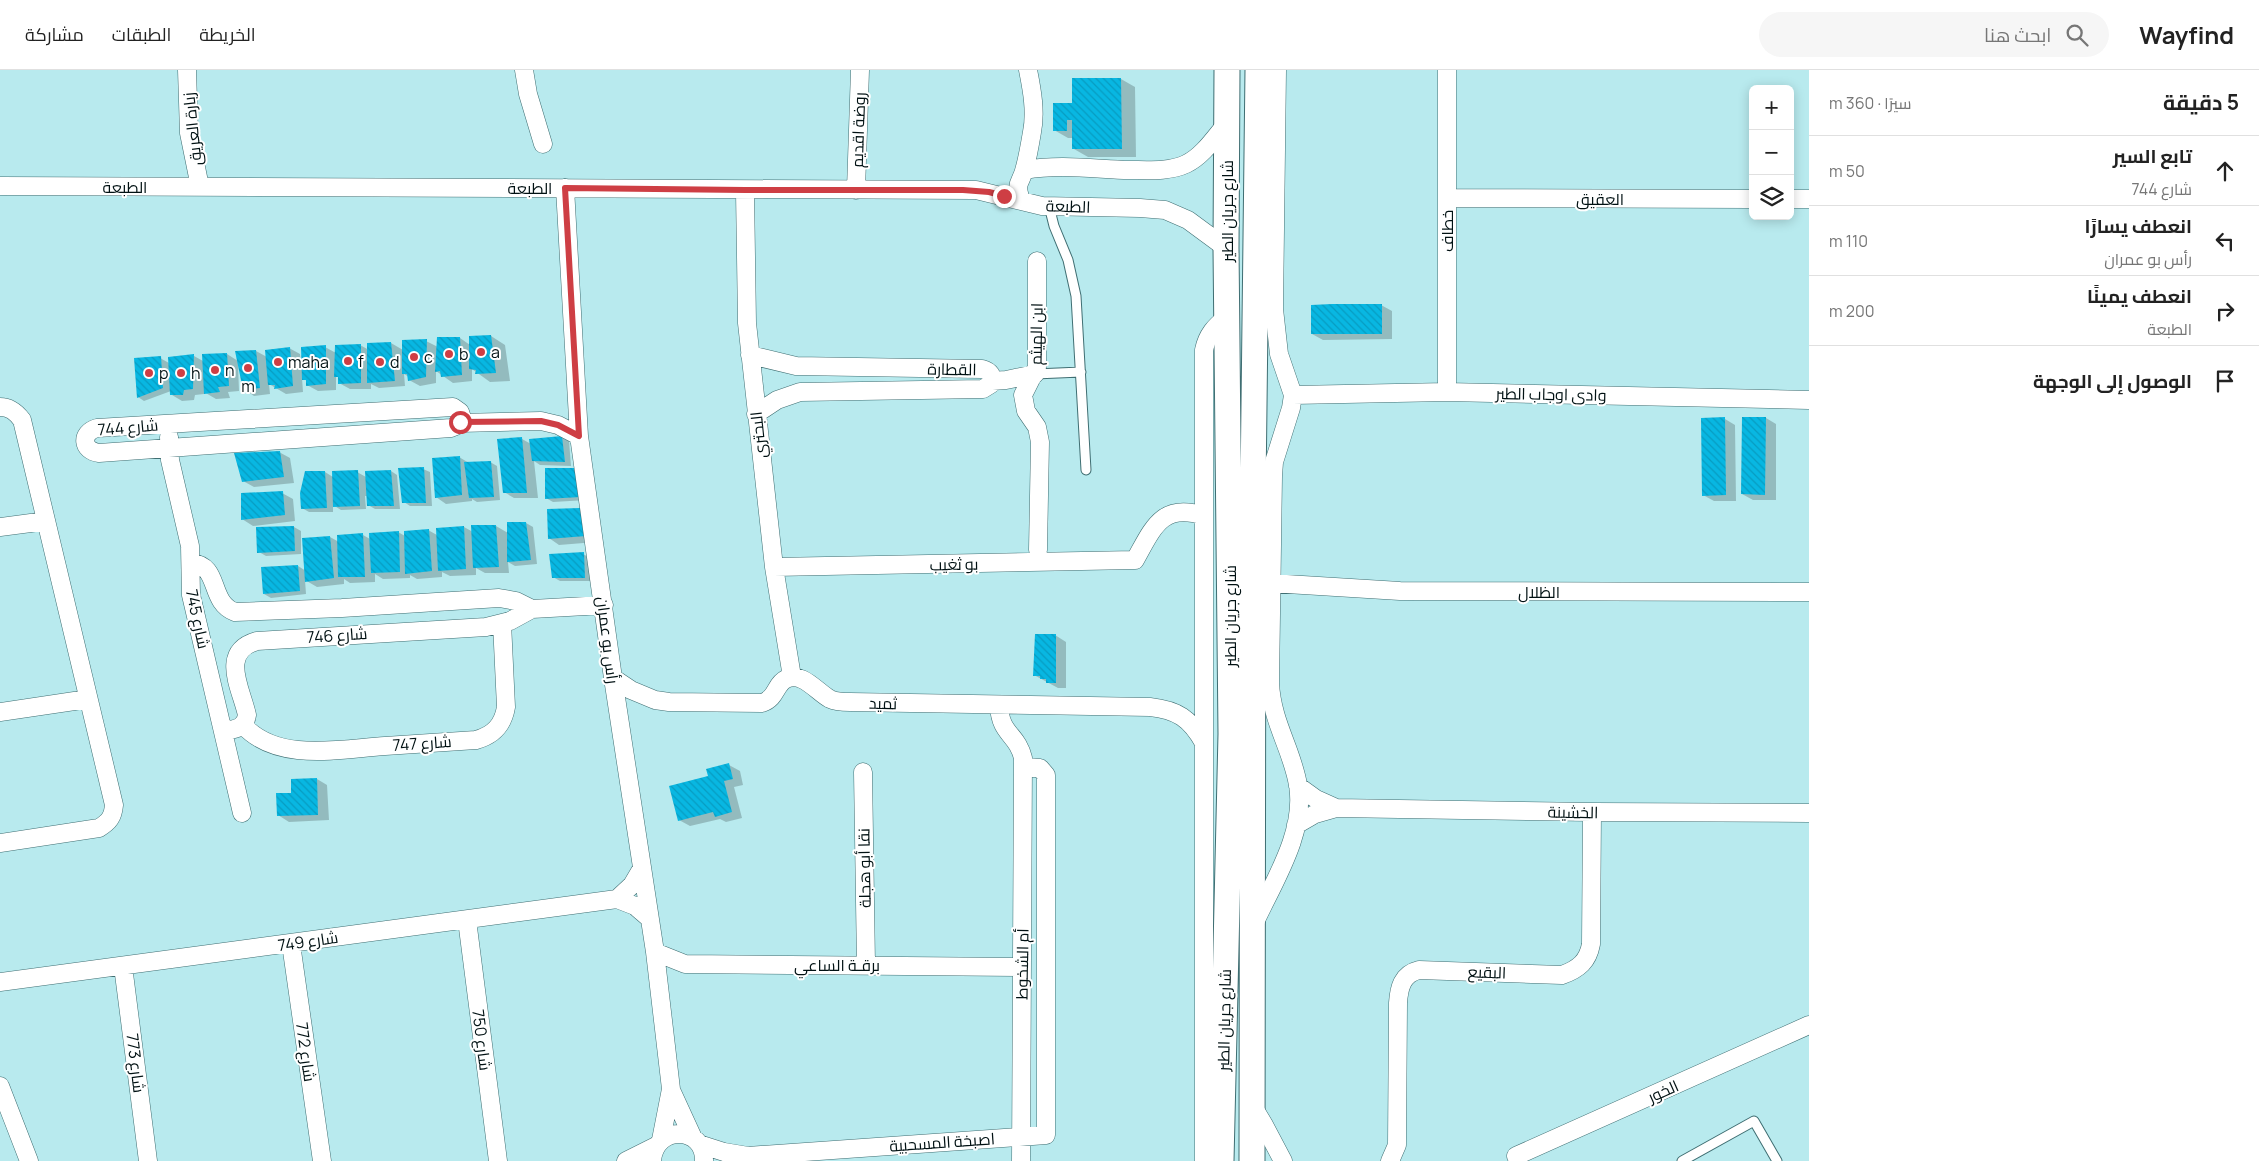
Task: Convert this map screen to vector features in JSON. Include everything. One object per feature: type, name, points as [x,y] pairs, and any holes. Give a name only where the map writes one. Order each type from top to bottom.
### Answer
[{"type":"street","name":"زبارة العريق","points":[[187,70],[189,133],[200,187]]},
{"type":"street","points":[[524,70],[530,104],[543,144]]},
{"type":"street","name":"روضة اقديم","points":[[856,190],[860,70]]},
{"type":"street","points":[[1021,200],[1018,182],[1025,170],[1032,131],[1033,100],[1028,70]]},
{"type":"street","name":"شارع جريان الطير","points":[[1221,1161],[1214,1033],[1230,734],[1226,248],[1227,70]]},
{"type":"street","name":"شارع جريان الطير","points":[[1252,1161],[1253,489],[1258,70]]},
{"type":"street","points":[[1277,70],[1274,309],[1279,354],[1293,395]]},
{"type":"street","name":"خطاف","points":[[1447,70],[1447,392]]},
{"type":"street","points":[[1025,170],[1053,168],[1140,170],[1173,168],[1187,164],[1197,156],[1227,123]]},
{"type":"street","points":[[1032,131],[1037,144],[1053,168]]},
{"type":"street","name":"الطبعة","points":[[0,186],[976,190],[1042,206],[1165,210],[1193,224],[1226,248]]},
{"type":"street","name":"رأس بو عمران","points":[[565,188],[579,436],[613,678],[655,952],[671,1089],[704,1161]]},
{"type":"street","name":"البحتري","points":[[745,190],[745,280],[750,356],[774,567],[792,677]]},
{"type":"street","points":[[1227,193],[1258,194]]},
{"type":"street","name":"العقيق","points":[[1448,198],[1749,199]]},
{"type":"street","points":[[1794,199],[1809,200]]},
{"type":"street","name":"ابن الهيثم","points":[[1037,261],[1038,367],[1026,385],[1023,395],[1026,411],[1037,428],[1040,442],[1038,550]]},
{"type":"street","points":[[1204,1161],[1214,1033],[1204,743],[1204,350],[1213,329],[1227,317]]},
{"type":"street","name":"القطارة","points":[[750,356],[796,366],[982,369],[990,373],[992,381],[986,389],[978,390],[800,392],[777,400],[756,414]]},
{"type":"street","points":[[992,381],[1035,374]]},
{"type":"street","name":"وادى اوجاب الطير","points":[[1293,395],[1447,392],[1809,400]]},
{"type":"street","name":"شارع جريان الطير","points":[[1251,931],[1285,856],[1296,825],[1298,786],[1278,727],[1271,696],[1270,583],[1274,462],[1291,408],[1293,395]]},
{"type":"street","points":[[0,407],[7,407],[16,412],[22,420],[114,804],[113,814],[107,823],[99,828],[0,843]]},
{"type":"street","name":"شارع 744","points":[[460,422],[460,412],[453,407],[96,428],[90,430],[86,435],[85,442],[87,448],[92,452],[99,453],[451,428],[460,422],[541,421],[558,425],[579,436]]},
{"type":"street","name":"شارع 745","points":[[171,424],[169,448],[190,546],[191,595],[242,814]]},
{"type":"street","name":"بو ثغيب","points":[[774,567],[1135,560],[1158,524],[1171,513],[1188,510],[1204,516]]},
{"type":"street","points":[[0,527],[46,521]]},
{"type":"street","name":"شارع 746","points":[[191,563],[202,565],[207,569],[219,600],[228,610],[235,612],[342,608],[499,598],[516,601],[532,610]]},
{"type":"street","name":"الظلال","points":[[1270,583],[1381,591],[1809,592]]},
{"type":"street","name":"شارع 746","points":[[243,725],[247,715],[234,663],[242,648],[257,641],[486,626],[502,623],[532,610],[604,605]]},
{"type":"street","points":[[342,608],[343,634]]},
{"type":"street","name":"شارع 747","points":[[243,725],[248,732],[263,741],[303,750],[456,741],[485,737],[494,732],[504,716],[506,707],[502,623]]},
{"type":"street","points":[[613,678],[631,690],[655,700],[758,703],[770,700],[783,680],[792,677]]},
{"type":"street","name":"ثميد","points":[[792,677],[802,679],[830,699],[841,702],[1150,707],[1177,712]]},
{"type":"street","points":[[1204,695],[1195,705],[1177,712],[1192,725],[1204,743]]},
{"type":"street","points":[[0,712],[88,699]]},
{"type":"street","name":"أم الشخوط","points":[[999,705],[1003,727],[1022,751],[1023,768],[1021,1161]]},
{"type":"street","points":[[224,731],[243,725]]},
{"type":"street","name":"أم الشخوط","points":[[1023,768],[1040,768],[1046,775],[1046,1135]]},
{"type":"street","name":"نقا أبو هجلة","points":[[863,772],[866,964]]},
{"type":"street","name":"الخشينة","points":[[1298,786],[1316,799],[1336,808]]},
{"type":"street","name":"الخشينة","points":[[1296,825],[1315,814],[1336,808],[1809,813]]},
{"type":"street","points":[[1024,810],[1046,810]]},
{"type":"street","name":"البقيع","points":[[1390,1161],[1397,1144],[1398,998],[1401,984],[1412,972],[1419,970],[1562,975],[1572,972],[1587,960],[1592,931],[1592,812]]},
{"type":"street","points":[[642,868],[632,885],[617,899],[635,906],[650,918]]},
{"type":"street","name":"شارع 749","points":[[0,982],[617,899]]},
{"type":"street","points":[[1022,912],[1046,912]]},
{"type":"street","name":"شارع 750","points":[[466,920],[498,1161]]},
{"type":"street","name":"شارع 772","points":[[291,944],[322,1161]]},
{"type":"street","name":"برقـة الساعي","points":[[655,952],[686,964],[866,964],[1022,967]]},
{"type":"street","name":"شارع 773","points":[[123,966],[148,1161]]},
{"type":"street","name":"الخور","points":[[1516,1156],[1809,1025]]},
{"type":"street","points":[[0,1086],[29,1161]]},
{"type":"street","name":"رأس بو عمران","points":[[656,1149],[671,1089]]},
{"type":"street","points":[[1252,1106],[1264,1124],[1283,1161]]},
{"type":"street","name":"اصبخة المسحبية","points":[[626,1161],[656,1149],[673,1134],[680,1134],[741,1159],[1046,1135]]},
{"type":"lane","points":[[1049,206],[1054,226],[1068,260],[1076,296],[1086,470]]},
{"type":"lane","points":[[1035,374],[1081,372]]},
{"type":"lane","points":[[1682,1161],[1754,1121],[1777,1161]]},
{"type":"building","points":[[1072,78],[1121,78],[1122,149],[1072,149],[1072,120],[1067,120],[1067,131],[1053,131],[1053,103],[1072,103]]},
{"type":"building","points":[[1382,304],[1382,334],[1311,334],[1311,305]]},
{"type":"building","name":"a","points":[[491,335],[496,373],[475,374],[476,370],[469,369],[469,336]]},
{"type":"building","name":"b","points":[[437,337],[460,337],[462,375],[441,377],[440,371],[435,372]]},
{"type":"building","name":"c","points":[[427,339],[426,377],[408,381],[407,374],[402,374],[402,340]]},
{"type":"building","name":"d","points":[[391,342],[395,381],[367,383],[367,343]]},
{"type":"building","name":"f","points":[[361,344],[361,383],[338,384],[338,377],[334,377],[335,345]]},
{"type":"building","points":[[326,345],[326,384],[306,386],[306,380],[302,380],[301,347]]},
{"type":"building","name":"maha","points":[[290,347],[293,386],[274,389],[275,385],[268,385],[265,350]]},
{"type":"building","name":"m","points":[[256,350],[260,388],[243,390],[235,351]]},
{"type":"building","name":"n","points":[[227,353],[229,386],[218,387],[220,392],[204,394],[202,354]]},
{"type":"building","name":"h","points":[[194,354],[193,389],[184,390],[183,395],[170,395],[168,357]]},
{"type":"building","name":"p","points":[[161,356],[163,388],[137,398],[134,358]]},
{"type":"building","points":[[1725,417],[1726,495],[1702,496],[1701,418]]},
{"type":"building","points":[[1742,417],[1766,417],[1765,495],[1741,494]]},
{"type":"building","points":[[562,436],[565,462],[532,461],[529,439]]},
{"type":"building","points":[[522,437],[527,493],[503,493],[497,439]]},
{"type":"building","points":[[280,451],[284,477],[242,482],[234,453]]},
{"type":"building","points":[[460,456],[462,495],[435,498],[432,458]]},
{"type":"building","points":[[491,461],[494,497],[469,498],[464,462]]},
{"type":"building","points":[[424,467],[426,503],[402,503],[398,468]]},
{"type":"building","points":[[545,468],[574,468],[581,497],[545,499]]},
{"type":"building","points":[[358,470],[360,506],[333,507],[332,471]]},
{"type":"building","points":[[391,470],[394,506],[367,506],[365,471]]},
{"type":"building","points":[[305,471],[325,471],[327,508],[301,509],[300,493]]},
{"type":"building","points":[[283,491],[285,515],[241,520],[241,493]]},
{"type":"building","points":[[580,508],[586,536],[548,539],[547,509]]},
{"type":"building","points":[[507,522],[526,522],[531,560],[507,562]]},
{"type":"building","points":[[471,525],[496,525],[499,567],[473,568]]},
{"type":"building","points":[[294,526],[295,551],[257,553],[256,527]]},
{"type":"building","points":[[464,526],[466,569],[438,571],[436,528]]},
{"type":"building","points":[[429,529],[432,571],[405,574],[404,531]]},
{"type":"building","points":[[399,531],[400,572],[371,573],[369,533]]},
{"type":"building","points":[[363,533],[365,577],[338,577],[337,535]]},
{"type":"building","points":[[330,536],[334,578],[305,582],[302,538]]},
{"type":"building","points":[[584,552],[585,578],[552,578],[549,554]]},
{"type":"building","points":[[298,565],[300,591],[263,594],[261,567]]},
{"type":"building","points":[[1035,634],[1056,634],[1056,683],[1046,683],[1046,679],[1040,679],[1040,676],[1033,676]]},
{"type":"building","points":[[729,763],[733,779],[724,781],[732,812],[715,817],[713,812],[678,821],[669,786],[708,776],[706,769]]},
{"type":"building","points":[[317,778],[318,815],[277,816],[276,793],[291,793],[291,779]]},
{"type":"place","name":"a","points":[[481,352]]},
{"type":"place","name":"b","points":[[449,354]]},
{"type":"place","name":"c","points":[[414,357]]},
{"type":"place","name":"f","points":[[348,361]]},
{"type":"place","name":"maha","points":[[278,362]]},
{"type":"place","name":"d","points":[[380,362]]},
{"type":"place","name":"m","points":[[248,368]]},
{"type":"place","name":"n","points":[[215,370]]},
{"type":"place","name":"p","points":[[149,373]]},
{"type":"place","name":"h","points":[[181,373]]},
{"type":"route","points":[[460,422],[541,421],[558,425],[579,436],[565,188],[976,190],[1004,196]]}]
